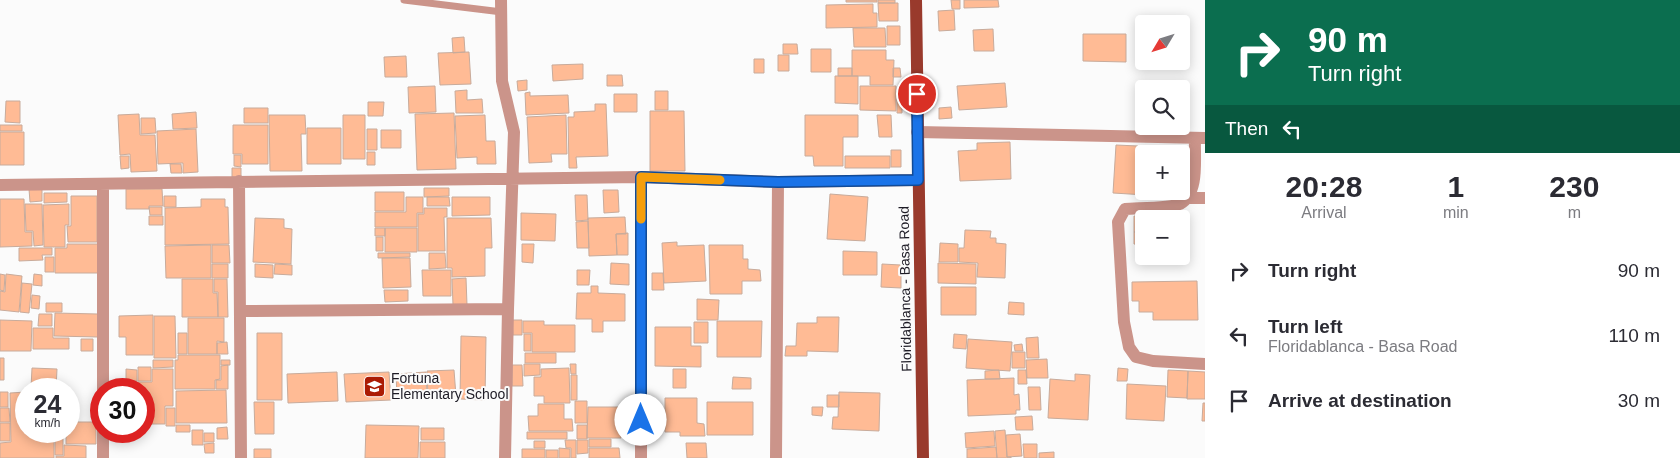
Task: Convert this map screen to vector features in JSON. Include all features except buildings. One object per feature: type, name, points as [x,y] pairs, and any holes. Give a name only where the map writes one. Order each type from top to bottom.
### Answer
[{"type":"main road","name":"Floridablanca - Basa Road","points":[[916,0],[922,458]]},
{"type":"street","points":[[502,6],[502,81],[514,132],[505,458]]},
{"type":"street","points":[[917,132],[1200,138],[1195,180],[1190,191]]},
{"type":"street","points":[[641,177],[641,458]]},
{"type":"street","points":[[0,185],[641,177],[778,182],[918,180]]},
{"type":"street","points":[[239,181],[241,458]]},
{"type":"street","points":[[776,458],[778,182]]},
{"type":"street","points":[[102,378],[103,184]]},
{"type":"street","points":[[1190,198],[1205,198]]},
{"type":"street","points":[[1185,200],[1179,205],[1125,208],[1118,222],[1124,322],[1129,347],[1136,357],[1153,361],[1205,364]]},
{"type":"street","points":[[240,312],[508,309]]},
{"type":"street","points":[[102,443],[102,458]]},
{"type":"lane","points":[[404,0],[502,6]]},
{"type":"slow traffic","points":[[641,219],[641,177],[720,180]]},
{"type":"place","name":"Fortuna Elementary School","points":[[375,386]]},
{"type":"route","points":[[641,420],[641,177],[778,182],[918,180],[917,94]]}]
